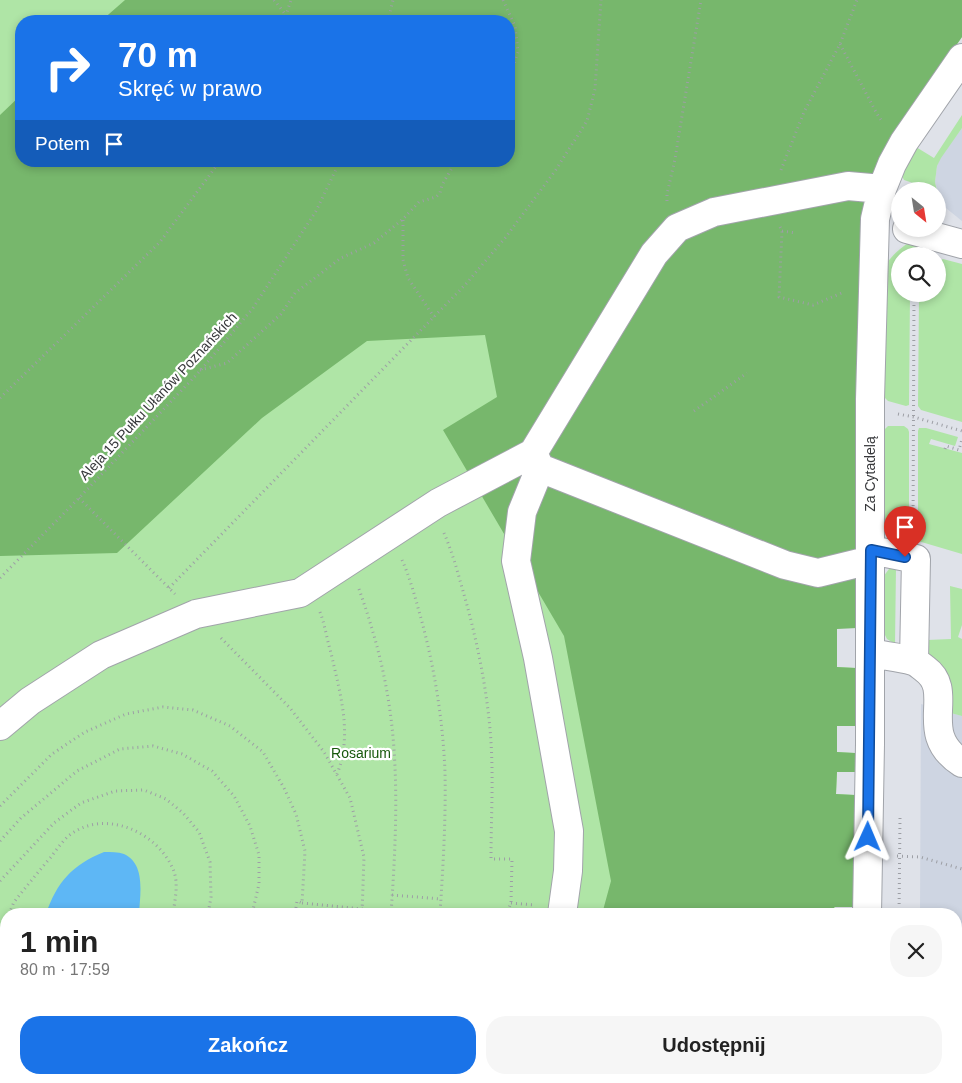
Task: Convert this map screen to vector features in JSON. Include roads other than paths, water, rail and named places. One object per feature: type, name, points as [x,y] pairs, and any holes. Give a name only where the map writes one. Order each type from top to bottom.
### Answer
[{"type":"street","name":"Za Cytadelą","points":[[867,908],[871,555],[870,410],[873,280],[887,223],[882,189],[892,164],[904,142],[962,58]]},
{"type":"street","points":[[563,908],[568,871],[569,831],[538,658],[516,561],[522,512],[537,461],[654,254],[677,228],[714,212],[848,186],[882,189]]},
{"type":"street","points":[[940,238],[962,244]]},
{"type":"street","points":[[0,726],[30,701],[101,654],[196,614],[300,592],[431,508],[537,461],[785,565],[818,572],[871,555],[905,557],[916,560],[914,661]]},
{"type":"street","points":[[870,653],[914,661],[933,674],[938,684],[938,733],[943,746],[951,756],[962,763]]},
{"type":"water","points":[[104,852],[117,852],[131,859],[139,872],[139,908],[48,908],[55,893],[67,876],[74,869]]},
{"type":"park label","name":"Rosarium","points":[[361,753]]}]
